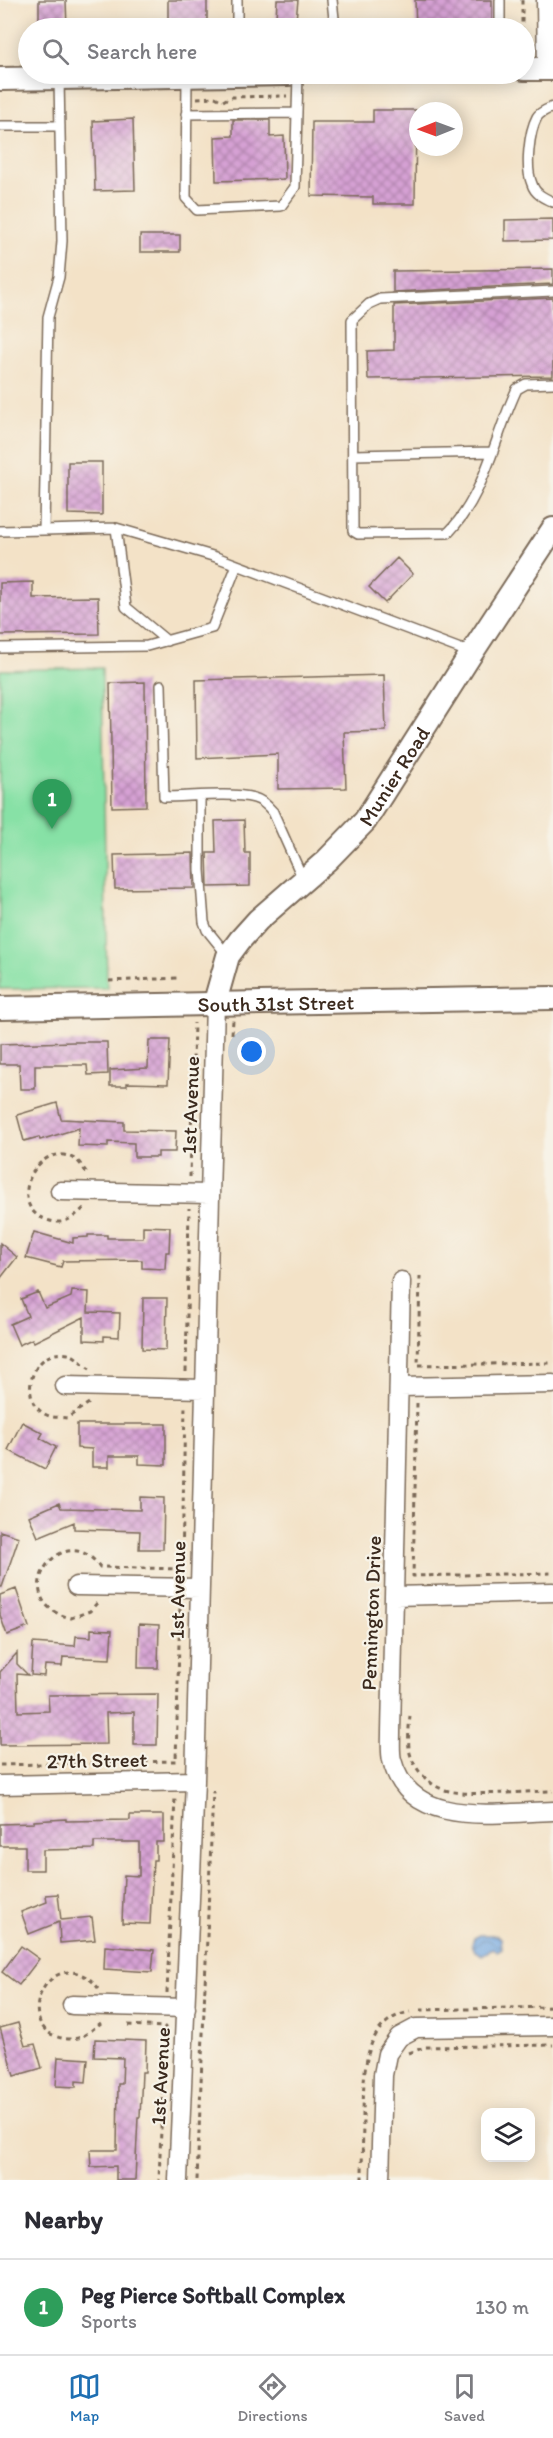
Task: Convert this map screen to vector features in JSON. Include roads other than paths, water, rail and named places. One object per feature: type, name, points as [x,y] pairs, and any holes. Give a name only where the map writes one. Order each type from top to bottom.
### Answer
[{"type":"street","points":[[541,69],[546,0]]},
{"type":"street","points":[[0,79],[18,79]]},
{"type":"street","name":"Munier Road","points":[[215,1002],[228,956],[258,920],[304,881],[365,821],[471,653],[553,529]]},
{"type":"street","name":"South 31st Street","points":[[0,1008],[215,1002],[321,1003],[553,998]]},
{"type":"street","name":"1st Avenue","points":[[178,2180],[195,1780],[215,1002]]},
{"type":"street","points":[[60,1191],[210,1194]]},
{"type":"street","name":"Pennington Drive","points":[[400,1281],[392,1760],[402,1782],[417,1798],[436,1808],[455,1813],[553,1811]]},
{"type":"street","points":[[400,1387],[553,1384]]},
{"type":"street","points":[[64,1386],[205,1389]]},
{"type":"street","points":[[76,1586],[200,1588]]},
{"type":"street","points":[[394,1596],[553,1592]]},
{"type":"street","name":"27th Street","points":[[0,1785],[195,1780]]},
{"type":"street","points":[[72,2006],[186,2008]]},
{"type":"street","points":[[380,2180],[383,2075],[387,2054],[399,2037],[416,2028],[553,2026]]},
{"type":"lane","points":[[237,0],[237,18]]},
{"type":"lane","points":[[500,0],[500,18]]},
{"type":"lane","points":[[332,1],[333,18]]},
{"type":"lane","points":[[45,530],[48,317],[59,277],[62,242],[59,84]]},
{"type":"lane","points":[[187,84],[186,198],[197,210],[281,206],[295,187],[298,84]]},
{"type":"lane","points":[[553,106],[538,115],[531,133],[529,160],[531,183],[539,195],[553,202]]},
{"type":"lane","points":[[186,114],[297,113]]},
{"type":"lane","points":[[0,126],[60,126]]},
{"type":"lane","points":[[553,291],[380,299],[369,304],[352,320],[353,531],[358,534],[448,533],[458,523],[484,476],[517,389],[526,384],[553,383]]},
{"type":"lane","points":[[353,455],[493,452]]},
{"type":"lane","points":[[116,528],[126,607],[167,641]]},
{"type":"lane","points":[[0,531],[116,528],[237,565],[471,653]]},
{"type":"lane","points":[[0,648],[147,646],[212,628],[237,565]]},
{"type":"lane","points":[[161,685],[164,797],[241,796],[255,798],[266,803],[273,812],[304,881]]},
{"type":"lane","points":[[200,797],[200,870],[204,922],[207,930],[228,956]]},
{"type":"water","points":[[480,1935],[496,1935],[501,1938],[502,1948],[497,1951],[492,1949],[482,1955],[475,1951],[472,1944],[474,1938]]},
{"type":"place","name":"Peg Pierce Softball Complex","points":[[52,829]]}]
